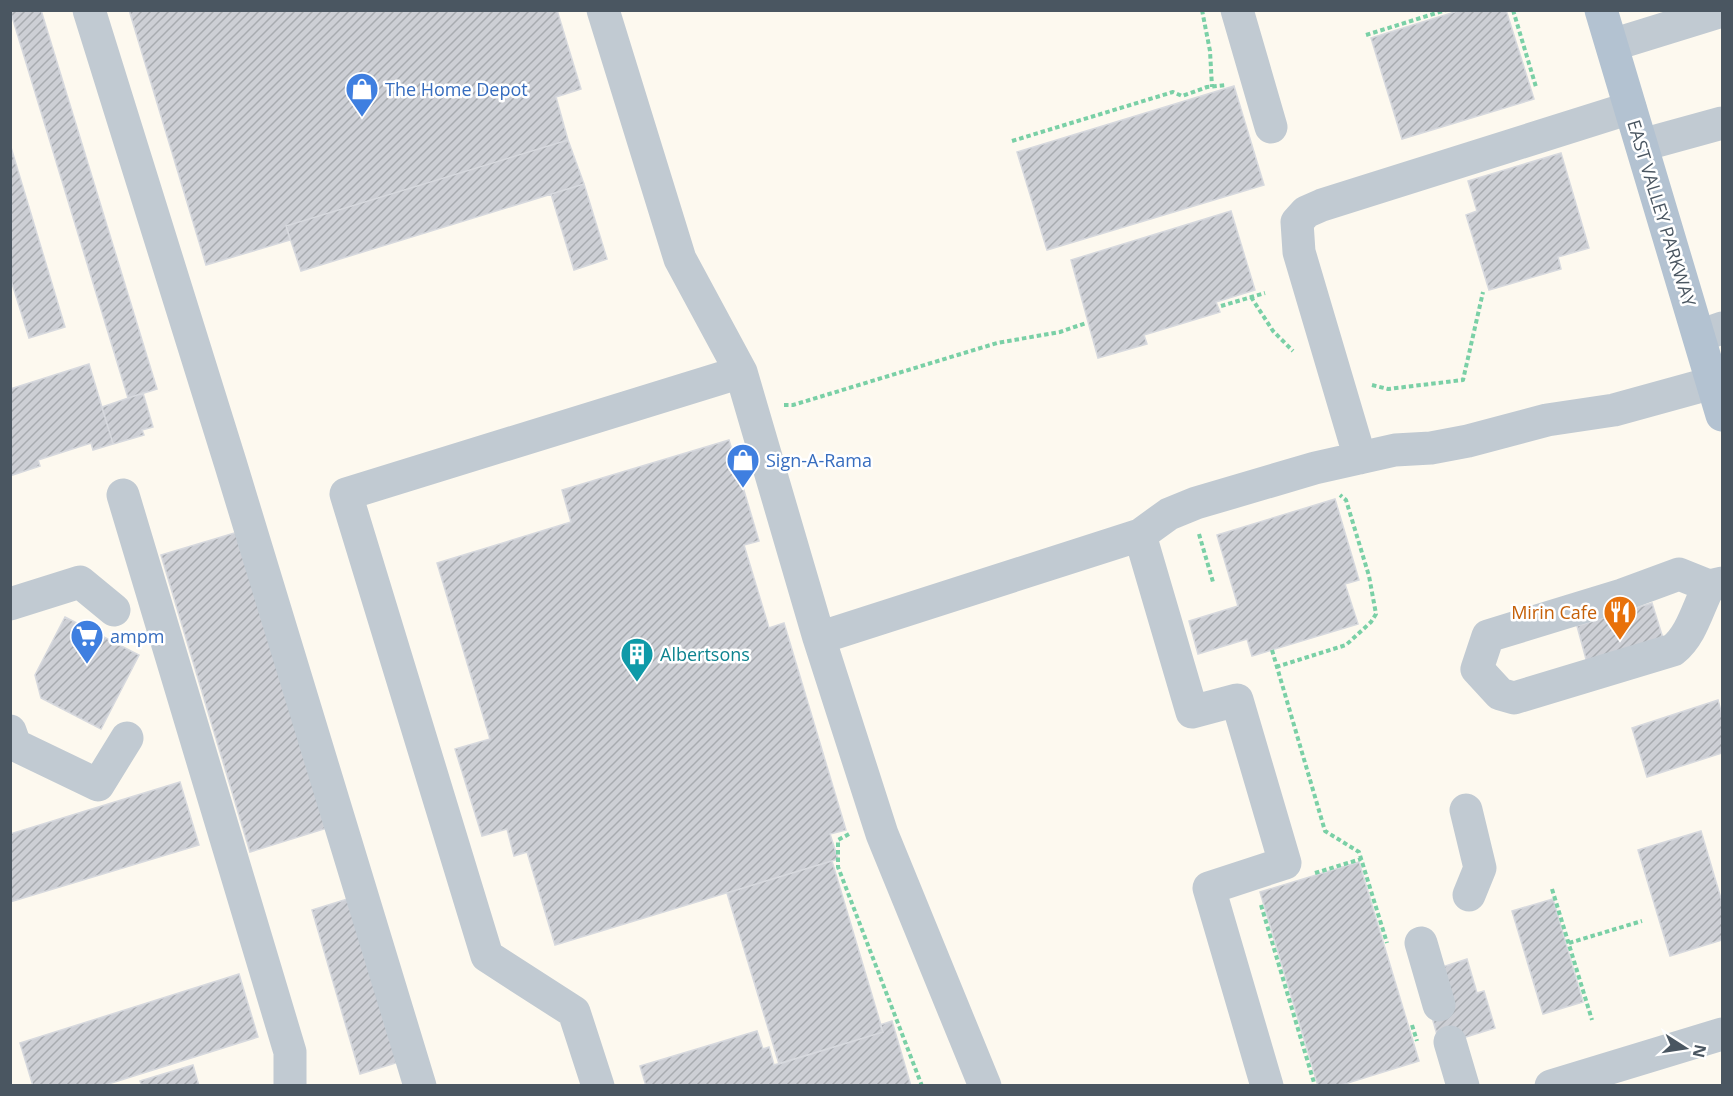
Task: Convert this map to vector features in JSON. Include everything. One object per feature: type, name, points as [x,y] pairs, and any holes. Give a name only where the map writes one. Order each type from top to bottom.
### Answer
[{"type":"main road","name":"EAST VALLEY PARKWAY","points":[[1601,10],[1642,145],[1711,332],[1712,383],[1722,415]]},
{"type":"street","points":[[89,10],[230,462],[420,1086]]},
{"type":"street","points":[[603,10],[680,259],[741,372],[819,638],[882,834],[985,1086]]},
{"type":"street","points":[[1237,10],[1271,127]]},
{"type":"street","points":[[1612,45],[1722,11]]},
{"type":"street","points":[[1360,458],[1299,252],[1297,222],[1306,212],[1630,108]]},
{"type":"street","points":[[1642,145],[1722,123]]},
{"type":"street","points":[[598,1086],[574,1012],[487,956],[346,494],[741,372]]},
{"type":"street","points":[[819,638],[1140,535],[1169,514],[1196,503],[1315,468],[1395,450],[1431,448],[1468,441],[1547,420],[1614,410],[1712,383]]},
{"type":"street","points":[[123,495],[290,1052],[290,1086]]},
{"type":"street","points":[[1140,535],[1192,712],[1237,700],[1285,863],[1209,888],[1267,1086]]},
{"type":"street","points":[[1679,574],[1716,585],[1682,642],[1673,650],[1514,698],[1500,694],[1477,669],[1488,636],[1622,595],[1679,574]]},
{"type":"street","points":[[10,604],[80,582],[114,610]]},
{"type":"street","points":[[10,731],[15,745],[98,784],[128,738]]},
{"type":"street","points":[[1466,810],[1480,868],[1469,895]]},
{"type":"street","points":[[1421,943],[1424,1010]]},
{"type":"street","points":[[1564,1084],[1722,1034]]},
{"type":"street","points":[[1435,1045],[1463,1086]]},
{"type":"path","points":[[1202,10],[1210,51],[1212,87]]},
{"type":"path","points":[[1366,34],[1446,10]]},
{"type":"path","points":[[1513,10],[1536,87]]},
{"type":"path","points":[[1012,141],[1173,92],[1182,96],[1256,76]]},
{"type":"path","points":[[1336,374],[1388,389],[1463,380],[1483,292]]},
{"type":"path","points":[[1221,306],[1265,293]]},
{"type":"path","points":[[1251,297],[1273,331],[1295,352]]},
{"type":"path","points":[[1276,667],[1346,645],[1376,614],[1369,576],[1346,500],[1338,493]]},
{"type":"path","points":[[1209,531],[1199,534],[1213,582]]},
{"type":"path","points":[[1272,650],[1325,831],[1359,852],[1389,948]]},
{"type":"path","points":[[1309,875],[1361,859]]},
{"type":"path","points":[[1552,889],[1592,1020]]},
{"type":"path","points":[[1260,902],[1315,1086]]},
{"type":"path","points":[[1569,943],[1642,921]]},
{"type":"path","points":[[1424,1010],[1435,1045]]},
{"type":"shaded area","points":[[10,11],[1722,11],[1722,1085],[11,1085]]},
{"type":"building","points":[[10,10],[41,10],[157,389],[128,398]]},
{"type":"building","name":"The Home Depot","points":[[129,10],[557,10],[581,89],[556,97],[568,140],[286,226],[290,240],[206,265]]},
{"type":"building","points":[[1461,10],[1506,10],[1534,99],[1402,139],[1371,38]]},
{"type":"building","points":[[1234,86],[1264,185],[1047,250],[1017,152]]},
{"type":"building","points":[[568,140],[584,184],[301,271],[286,226]]},
{"type":"building","points":[[10,144],[65,327],[29,338],[10,277]]},
{"type":"building","points":[[1561,153],[1589,248],[1558,257],[1561,269],[1489,290],[1466,215],[1477,211],[1468,181]]},
{"type":"building","points":[[584,184],[607,259],[574,270],[551,194]]},
{"type":"building","points":[[1231,211],[1255,290],[1216,302],[1220,312],[1144,335],[1147,344],[1098,358],[1071,260]]},
{"type":"building","points":[[89,364],[113,444],[93,450],[91,443],[38,460],[40,466],[10,476],[10,389]]},
{"type":"building","points":[[143,393],[153,427],[142,430],[144,435],[113,444],[102,407]]},
{"type":"building","name":"Albertsons","points":[[729,440],[759,541],[744,545],[769,628],[784,623],[846,830],[830,834],[838,859],[555,945],[527,852],[514,856],[507,829],[482,836],[455,749],[490,739],[437,563],[571,522],[562,490]]},
{"type":"building","points":[[1335,499],[1359,580],[1345,584],[1358,624],[1252,656],[1247,639],[1198,654],[1189,621],[1238,606],[1217,535]]},
{"type":"building","points":[[238,532],[327,828],[250,852],[161,555]]},
{"type":"building","points":[[1652,603],[1667,651],[1590,674],[1577,626]]},
{"type":"building","name":"ampm","points":[[65,617],[139,655],[101,729],[41,698],[35,675]]},
{"type":"building","points":[[1718,700],[1722,715],[1722,753],[1647,777],[1632,728]]},
{"type":"building","points":[[180,782],[199,845],[10,902],[10,834]]},
{"type":"building","points":[[1701,831],[1722,902],[1722,940],[1670,956],[1638,850]]},
{"type":"building","points":[[832,861],[883,1032],[779,1064],[727,893]]},
{"type":"building","points":[[1359,862],[1419,1061],[1338,1086],[1318,1086],[1260,892]]},
{"type":"building","points":[[354,897],[402,1061],[360,1074],[312,910]]},
{"type":"building","points":[[1553,899],[1583,1002],[1543,1014],[1512,911]]},
{"type":"building","points":[[1467,959],[1477,993],[1484,991],[1495,1028],[1440,1045],[1429,1007],[1436,969]]},
{"type":"building","points":[[239,974],[258,1037],[102,1086],[33,1086],[20,1043]]},
{"type":"building","points":[[892,1021],[911,1086],[646,1086],[640,1066],[757,1031],[763,1049],[769,1047],[774,1065],[883,1032],[880,1025]]},
{"type":"building","points":[[193,1065],[199,1086],[142,1086],[140,1081]]},
{"type":"place","name":"The Home Depot","points":[[362,118]]},
{"type":"place","name":"Sign-A-Rama","points":[[743,489]]},
{"type":"place","name":"Mirin Cafe","points":[[1620,641]]},
{"type":"place","name":"ampm","points":[[87,665]]},
{"type":"place","name":"Albertsons","points":[[637,683]]}]
